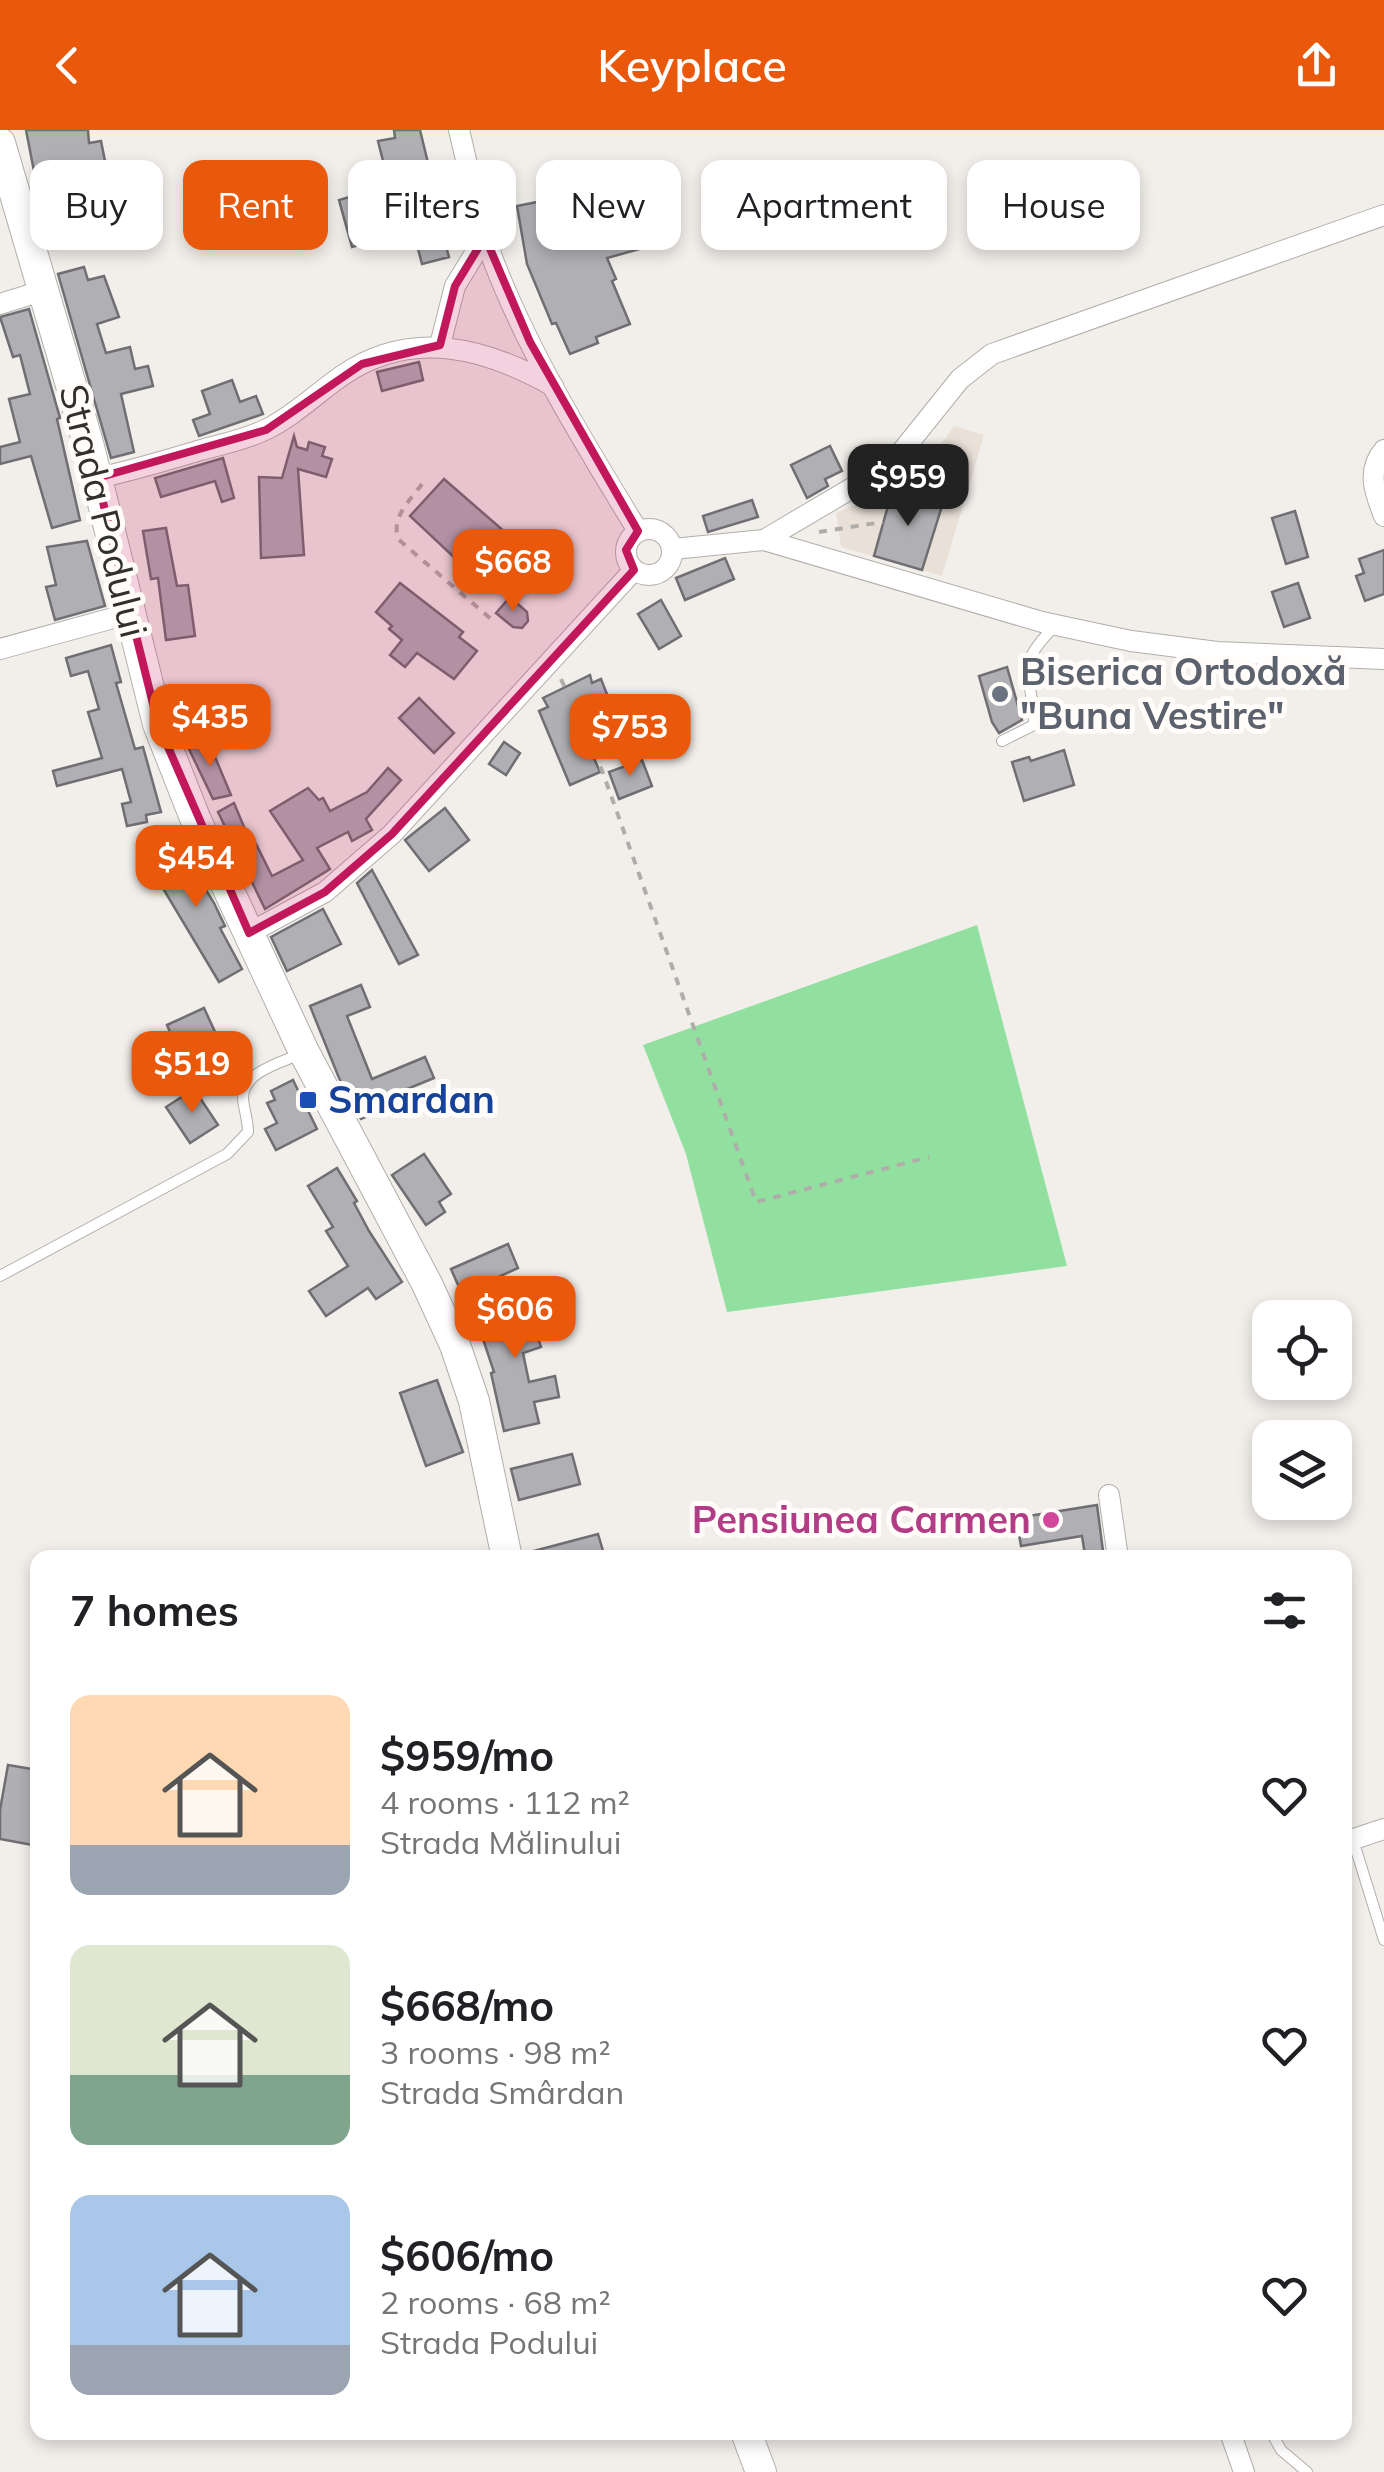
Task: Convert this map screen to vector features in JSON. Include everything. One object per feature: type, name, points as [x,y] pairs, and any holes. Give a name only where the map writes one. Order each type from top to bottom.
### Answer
[{"type":"street","points":[[460,130],[467,160]]},
{"type":"street","name":"Strada Podului","points":[[0,143],[46,290],[158,724],[195,818],[304,1052],[427,1284],[455,1345],[474,1400],[505,1550]]},
{"type":"street","points":[[764,540],[891,465],[960,378],[992,354],[1384,215]]},
{"type":"street","points":[[440,345],[455,286],[477,250]]},
{"type":"street","points":[[490,250],[553,386],[638,531]]},
{"type":"street","points":[[0,304],[46,290]]},
{"type":"street","points":[[97,478],[266,430],[362,364],[402,351],[440,345],[484,353],[553,386]]},
{"type":"street","points":[[1384,450],[1373,474],[1384,516]]},
{"type":"street","points":[[638,531],[660,531],[672,550],[669,565],[656,575],[634,570],[626,557],[628,542],[638,531]]},
{"type":"street","points":[[672,550],[764,540],[1056,625],[1131,641],[1217,652],[1384,658]]},
{"type":"street","points":[[249,933],[326,892],[378,847],[634,570]]},
{"type":"street","points":[[0,650],[128,614]]},
{"type":"street","points":[[1109,1495],[1117,1550]]},
{"type":"street","points":[[1352,1839],[1384,1829]]},
{"type":"street","points":[[749,2440],[762,2469]]},
{"type":"street","points":[[1233,2440],[1244,2472]]},
{"type":"lane","points":[[1002,741],[1034,725],[1026,671],[1028,660],[1032,650],[1056,625]]},
{"type":"lane","points":[[0,1276],[226,1154],[248,1132],[243,1102],[250,1080],[304,1052]]},
{"type":"lane","points":[[1352,1849],[1384,1940]]},
{"type":"lane","points":[[1275,2440],[1281,2450],[1307,2472]]},
{"type":"path","points":[[422,484],[396,519],[394,530],[398,540],[491,618]]},
{"type":"path","points":[[816,532],[884,522]]},
{"type":"path","points":[[566,688],[603,773],[756,1202],[929,1158]]},
{"type":"highlighted area","points":[[485,237],[530,342],[638,531],[626,550],[634,570],[392,834],[325,892],[249,933],[158,724],[97,478],[266,430],[362,364],[440,345],[455,286]]},
{"type":"shaded area","points":[[954,426],[984,435],[942,576],[841,547],[836,513],[893,488],[932,457]]},
{"type":"green space","points":[[977,925],[1067,1266],[727,1312],[686,1154],[643,1045]]},
{"type":"building","points":[[26,130],[88,130],[89,143],[101,141],[105,160],[32,160]]},
{"type":"building","points":[[394,130],[420,130],[427,160],[383,160],[378,141],[395,138]]},
{"type":"building","points":[[348,197],[348,233],[339,200]]},
{"type":"building","points":[[536,202],[536,250],[636,250],[607,258],[630,324],[596,337],[598,343],[570,354],[556,323],[552,324],[527,264],[517,206]]},
{"type":"building","points":[[418,250],[447,250],[449,257],[422,264]]},
{"type":"building","points":[[84,267],[88,280],[104,276],[119,317],[97,324],[106,353],[130,347],[135,369],[148,366],[153,386],[121,394],[134,452],[111,458],[58,274]]},
{"type":"building","points":[[29,309],[60,418],[57,419],[80,520],[52,528],[31,456],[0,464],[0,447],[20,442],[9,399],[30,394],[20,355],[13,357],[0,317]]},
{"type":"building","points":[[419,362],[423,380],[382,391],[377,372]]},
{"type":"building","points":[[232,380],[240,402],[256,396],[263,414],[199,436],[193,420],[210,414],[202,391]]},
{"type":"building","points":[[294,436],[297,447],[307,450],[309,442],[325,447],[322,456],[332,459],[326,477],[298,469],[304,555],[261,558],[259,477],[282,478]]},
{"type":"building","points":[[830,446],[842,471],[825,479],[828,486],[807,498],[791,465]]},
{"type":"building","points":[[223,458],[234,498],[222,502],[215,481],[161,497],[155,478]]},
{"type":"building","points":[[444,479],[521,546],[519,573],[510,584],[490,578],[480,570],[474,576],[410,516]]},
{"type":"building","points":[[893,488],[927,497],[926,501],[942,506],[922,570],[874,556]]},
{"type":"building","points":[[752,500],[758,517],[708,532],[703,516]]},
{"type":"building","points":[[1295,511],[1308,557],[1286,564],[1272,518]]},
{"type":"building","points":[[166,528],[177,586],[188,585],[195,636],[166,640],[158,578],[151,579],[143,531]]},
{"type":"building","points":[[87,541],[105,606],[55,620],[46,587],[56,585],[47,547]]},
{"type":"building","points":[[1384,550],[1384,594],[1365,601],[1356,576],[1364,573],[1359,559]]},
{"type":"building","points":[[725,558],[734,579],[685,600],[676,578]]},
{"type":"building","points":[[400,583],[463,632],[459,637],[477,651],[454,679],[417,653],[405,667],[390,655],[402,640],[376,612]]},
{"type":"building","points":[[1298,583],[1310,618],[1284,627],[1272,592]]},
{"type":"building","points":[[510,597],[527,612],[528,621],[522,628],[513,627],[496,613]]},
{"type":"building","points":[[661,600],[681,636],[659,649],[638,614]]},
{"type":"building","points":[[111,645],[121,682],[116,683],[135,749],[143,747],[161,812],[146,815],[147,822],[127,826],[122,804],[131,802],[122,769],[57,786],[53,771],[102,758],[88,712],[99,709],[88,671],[71,676],[66,658]]},
{"type":"building","name":"Biserica Ortodoxă \"Buna Vestire\"","points":[[1007,667],[1022,720],[999,733],[979,676]]},
{"type":"building","points":[[590,675],[592,683],[601,679],[614,712],[580,726],[600,772],[570,785],[539,711],[548,707],[543,698]]},
{"type":"building","points":[[419,698],[454,733],[434,753],[399,718]]},
{"type":"building","points":[[207,738],[231,795],[213,799],[188,747]]},
{"type":"building","points":[[504,742],[520,753],[506,775],[489,764]]},
{"type":"building","points":[[1064,750],[1074,785],[1024,801],[1012,762],[1029,757],[1031,761]]},
{"type":"building","points":[[642,760],[652,786],[619,799],[609,772]]},
{"type":"building","points":[[388,768],[401,780],[366,819],[372,830],[352,841],[348,832],[317,848],[330,869],[265,909],[218,812],[234,803],[252,846],[256,844],[272,876],[303,860],[270,811],[308,788],[319,800],[323,798],[330,811],[367,792]]},
{"type":"building","points":[[445,808],[469,840],[429,871],[405,840]]},
{"type":"building","points":[[175,839],[214,903],[225,926],[220,928],[242,969],[219,982],[152,870],[165,863],[157,850]]},
{"type":"building","points":[[372,870],[418,955],[399,964],[357,883]]},
{"type":"building","points":[[323,909],[341,944],[287,971],[271,937]]},
{"type":"building","points":[[361,985],[370,1007],[347,1016],[372,1079],[425,1057],[434,1078],[400,1092],[404,1101],[361,1119],[339,1078],[310,1006]]},
{"type":"building","points":[[204,1008],[228,1060],[196,1075],[187,1057],[170,1065],[157,1038],[170,1032],[167,1025]]},
{"type":"building","points":[[293,1080],[317,1129],[276,1150],[265,1129],[277,1123],[267,1103],[275,1100],[271,1091]]},
{"type":"building","points":[[194,1089],[218,1125],[190,1143],[166,1107]]},
{"type":"building","points":[[424,1154],[451,1194],[439,1202],[445,1212],[426,1225],[392,1175]]},
{"type":"building","points":[[337,1168],[369,1231],[402,1282],[376,1299],[368,1288],[326,1316],[309,1291],[348,1266],[326,1231],[333,1227],[308,1186]]},
{"type":"building","points":[[508,1244],[518,1268],[462,1294],[451,1269]]},
{"type":"building","points":[[535,1295],[543,1317],[532,1320],[541,1347],[523,1353],[529,1382],[555,1376],[559,1397],[534,1402],[539,1423],[504,1431],[491,1373],[494,1372],[475,1315]]},
{"type":"building","points":[[437,1380],[463,1452],[426,1466],[400,1393]]},
{"type":"building","points":[[572,1454],[580,1484],[519,1500],[511,1469]]},
{"type":"building","points":[[1097,1505],[1103,1550],[1084,1550],[1082,1536],[1021,1546],[1016,1518]]},
{"type":"building","points":[[598,1534],[603,1550],[538,1550]]},
{"type":"building","points":[[8,1765],[30,1769],[30,1845],[0,1839],[0,1810]]},
{"type":"place","name":"Biserica Ortodoxă \"Buna Vestire\"","points":[[1000,694]]},
{"type":"place","name":"Smardan","points":[[308,1100]]},
{"type":"place","name":"Pensiunea Carmen","points":[[1051,1520]]}]
